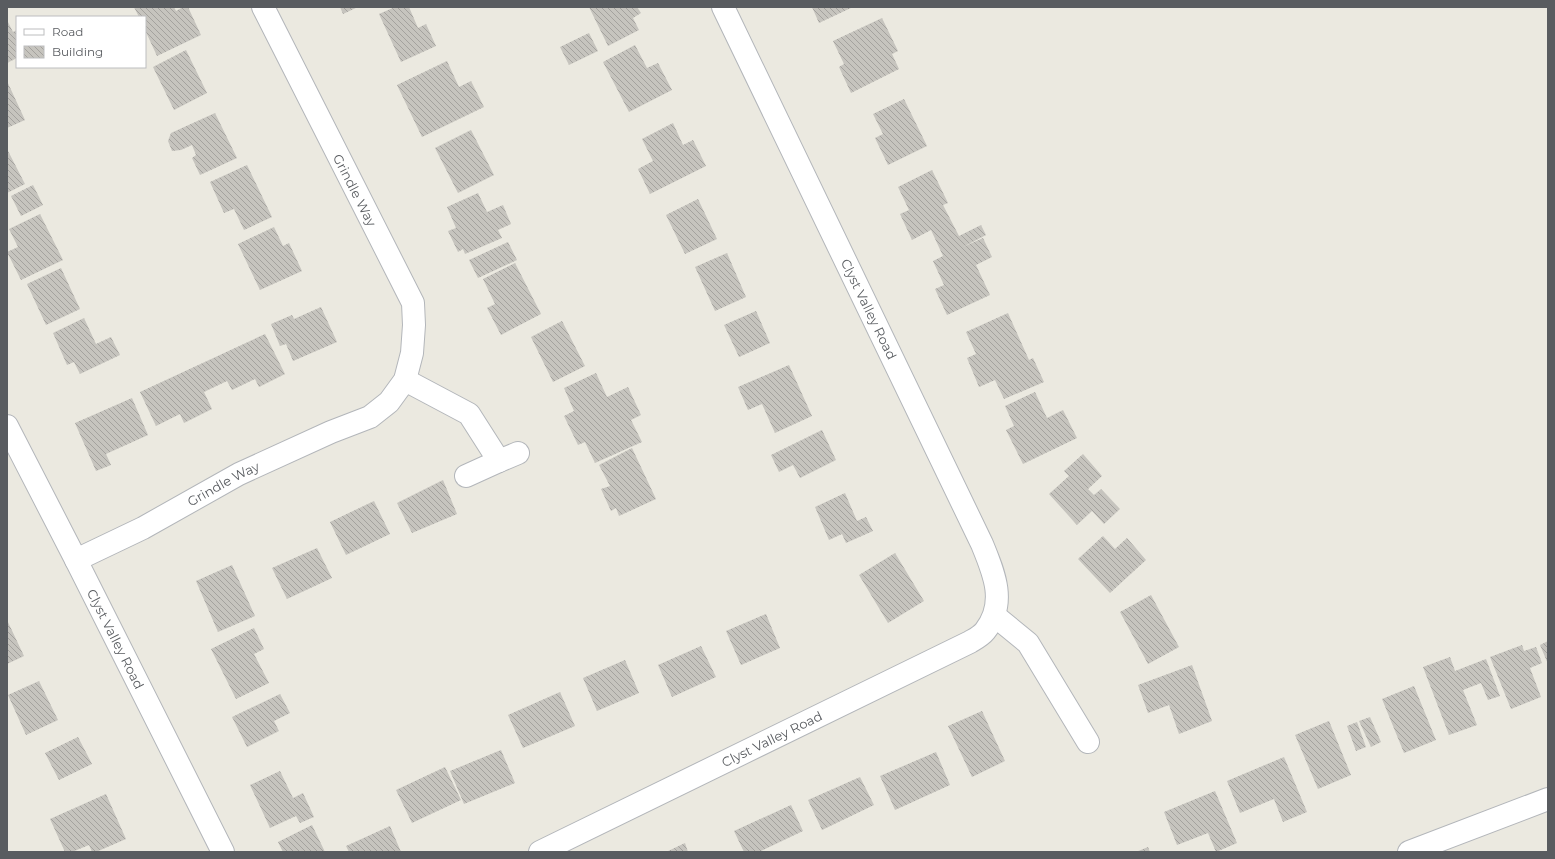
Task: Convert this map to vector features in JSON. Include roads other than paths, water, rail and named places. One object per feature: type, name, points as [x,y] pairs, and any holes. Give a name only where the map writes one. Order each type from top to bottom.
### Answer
[{"type":"street","name":"Grindle Way","points":[[76,560],[143,528],[239,474],[331,432],[370,417],[389,402],[404,380],[412,353],[414,325],[413,303],[263,7]]},
{"type":"street","name":"Clyst Valley Road","points":[[553,849],[970,642],[984,632],[995,616],[998,596],[993,569],[982,544],[723,7]]},
{"type":"street","points":[[404,380],[469,414],[499,461]]},
{"type":"street","name":"Clyst Valley Road","points":[[7,426],[223,852]]},
{"type":"street","points":[[466,476],[518,453]]},
{"type":"street","points":[[995,616],[1028,643],[1088,742]]},
{"type":"street","points":[[1409,852],[1548,799]]}]
